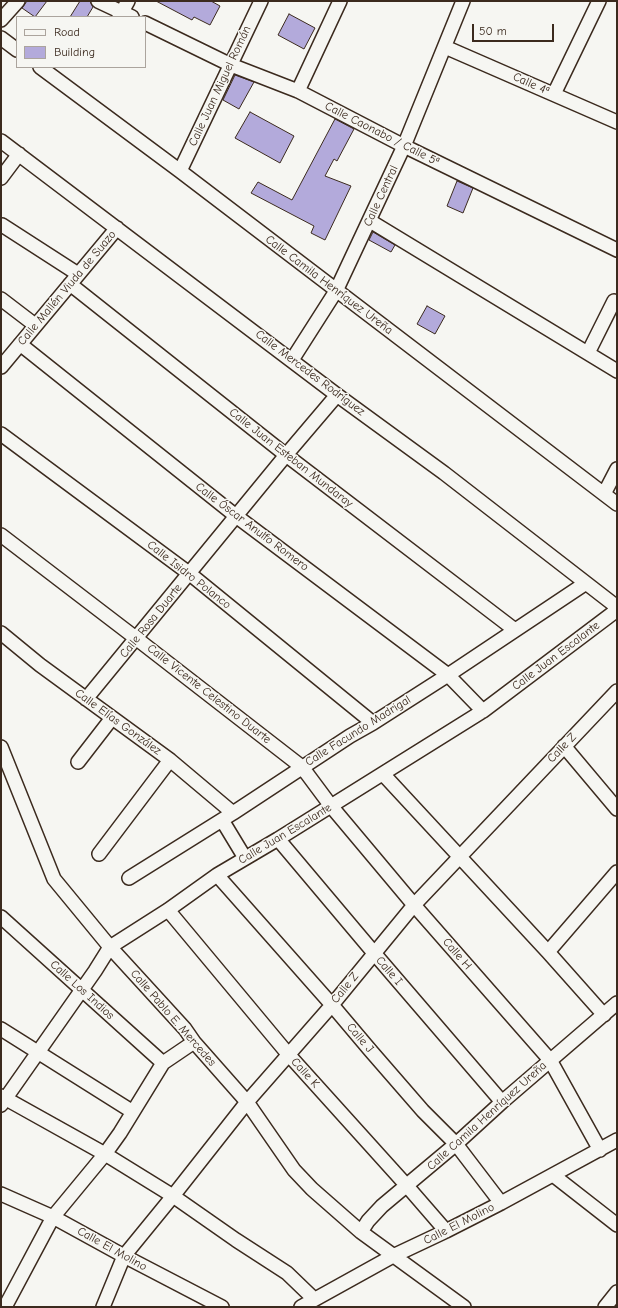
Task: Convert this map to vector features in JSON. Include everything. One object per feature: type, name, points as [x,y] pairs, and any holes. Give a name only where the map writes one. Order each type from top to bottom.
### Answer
[{"type":"street","points":[[1,20],[18,1]]},
{"type":"street","points":[[98,1],[125,12]]},
{"type":"street","name":"Calle Juan Miguel Román","points":[[180,171],[261,1]]},
{"type":"street","points":[[298,91],[340,1]]},
{"type":"street","name":"Calle Central","points":[[292,360],[336,291],[370,221],[404,146],[463,1]]},
{"type":"street","points":[[554,94],[599,1]]},
{"type":"street","name":"Calle Caonabo / Calle 5ª","points":[[146,23],[230,64],[298,91],[404,146],[617,250]]},
{"type":"street","points":[[1,38],[16,49]]},
{"type":"street","name":"Calle 4ª","points":[[445,47],[617,122]]},
{"type":"street","name":"Calle Camila Henríquez Ureña","points":[[41,68],[180,171],[617,504]]},
{"type":"street","name":"Calle Mercedes Rodríguez","points":[[1,141],[337,395],[444,473],[586,583],[617,609]]},
{"type":"street","points":[[1,178],[19,154]]},
{"type":"street","points":[[370,221],[617,371]]},
{"type":"street","name":"Calle Juan Esteban Mundaray","points":[[2,225],[74,279],[286,455],[515,630]]},
{"type":"street","name":"Calle Mallén Viuda de Suazo","points":[[1,367],[117,228]]},
{"type":"street","points":[[1,299],[35,325]]},
{"type":"street","points":[[588,353],[614,301]]},
{"type":"street","name":"Calle Óscar Anulfo Romero","points":[[20,344],[236,516],[448,675],[483,711]]},
{"type":"street","name":"Calle Rosa Duarte","points":[[86,700],[286,455],[337,395]]},
{"type":"street","name":"Calle Isidro Polanco","points":[[1,434],[190,574],[373,723]]},
{"type":"street","points":[[604,494],[617,469]]},
{"type":"street","name":"Calle Vicente Celestino Duarte","points":[[1,535],[302,767]]},
{"type":"street","name":"Calle Facundo Madrigal","points":[[129,878],[448,675],[586,583]]},
{"type":"street","name":"Calle Juan Escalante","points":[[2,1099],[38,1052],[110,947],[168,910],[217,875],[278,839],[483,711],[617,609]]},
{"type":"street","name":"Calle Elías González","points":[[1,633],[86,700],[170,760],[233,813]]},
{"type":"street","name":"Calle Z","points":[[103,1307],[124,1256],[174,1196],[247,1102],[332,1005],[414,905],[617,691]]},
{"type":"street","points":[[78,762],[112,718]]},
{"type":"street","points":[[564,746],[572,757],[616,804]]},
{"type":"street","name":"Calle Pablo E. Mercedes","points":[[2,752],[54,879],[110,947],[185,1029],[194,1042],[247,1102],[294,1170],[312,1190],[360,1232],[458,1305]]},
{"type":"street","points":[[98,854],[170,760]]},
{"type":"street","name":"Calle H","points":[[302,767],[331,806],[414,905],[550,1060],[600,1150]]},
{"type":"street","points":[[383,774],[548,952],[604,1015]]},
{"type":"street","points":[[222,820],[245,858]]},
{"type":"street","name":"Calle I","points":[[278,839],[502,1102]]},
{"type":"street","points":[[548,952],[617,872]]},
{"type":"street","name":"Calle J","points":[[217,875],[423,1111],[456,1144],[501,1202]]},
{"type":"street","name":"Calle K","points":[[168,910],[288,1054],[446,1231]]},
{"type":"street","name":"Calle Los Indios","points":[[1,917],[163,1063]]},
{"type":"street","name":"Calle Camila Henríquez Ureña","points":[[360,1232],[382,1206],[456,1144],[502,1102],[617,1003]]},
{"type":"street","points":[[1,1029],[133,1112]]},
{"type":"street","points":[[5,1307],[53,1217],[105,1154],[163,1063],[194,1042]]},
{"type":"street","points":[[2,1099],[105,1154],[174,1196],[236,1240],[287,1273],[314,1299]]},
{"type":"street","name":"Calle El Molino","points":[[301,1307],[393,1256],[446,1231],[617,1140]]},
{"type":"street","points":[[553,1175],[617,1225]]},
{"type":"street","name":"Calle El Molino","points":[[1,1194],[53,1217],[206,1304],[222,1307]]},
{"type":"street","points":[[605,1307],[617,1292]]},
{"type":"building","points":[[27,1],[47,1],[36,16],[22,8]]},
{"type":"building","points":[[80,1],[90,1],[93,7],[88,16],[71,16]]},
{"type":"building","points":[[156,1],[211,1],[220,6],[210,25],[194,17],[192,20]]},
{"type":"building","points":[[289,14],[315,28],[304,49],[278,35]]},
{"type":"building","points":[[235,75],[254,82],[239,109],[223,100]]},
{"type":"building","points":[[250,112],[294,136],[280,163],[235,138]]},
{"type":"building","points":[[335,119],[354,129],[337,161],[334,159],[325,176],[351,186],[325,240],[311,233],[314,226],[251,193],[258,182],[292,200]]},
{"type":"building","points":[[457,181],[473,188],[463,213],[447,206]]},
{"type":"building","points":[[373,232],[395,245],[391,252],[369,240]]},
{"type":"building","points":[[427,306],[445,316],[435,334],[417,324]]}]
